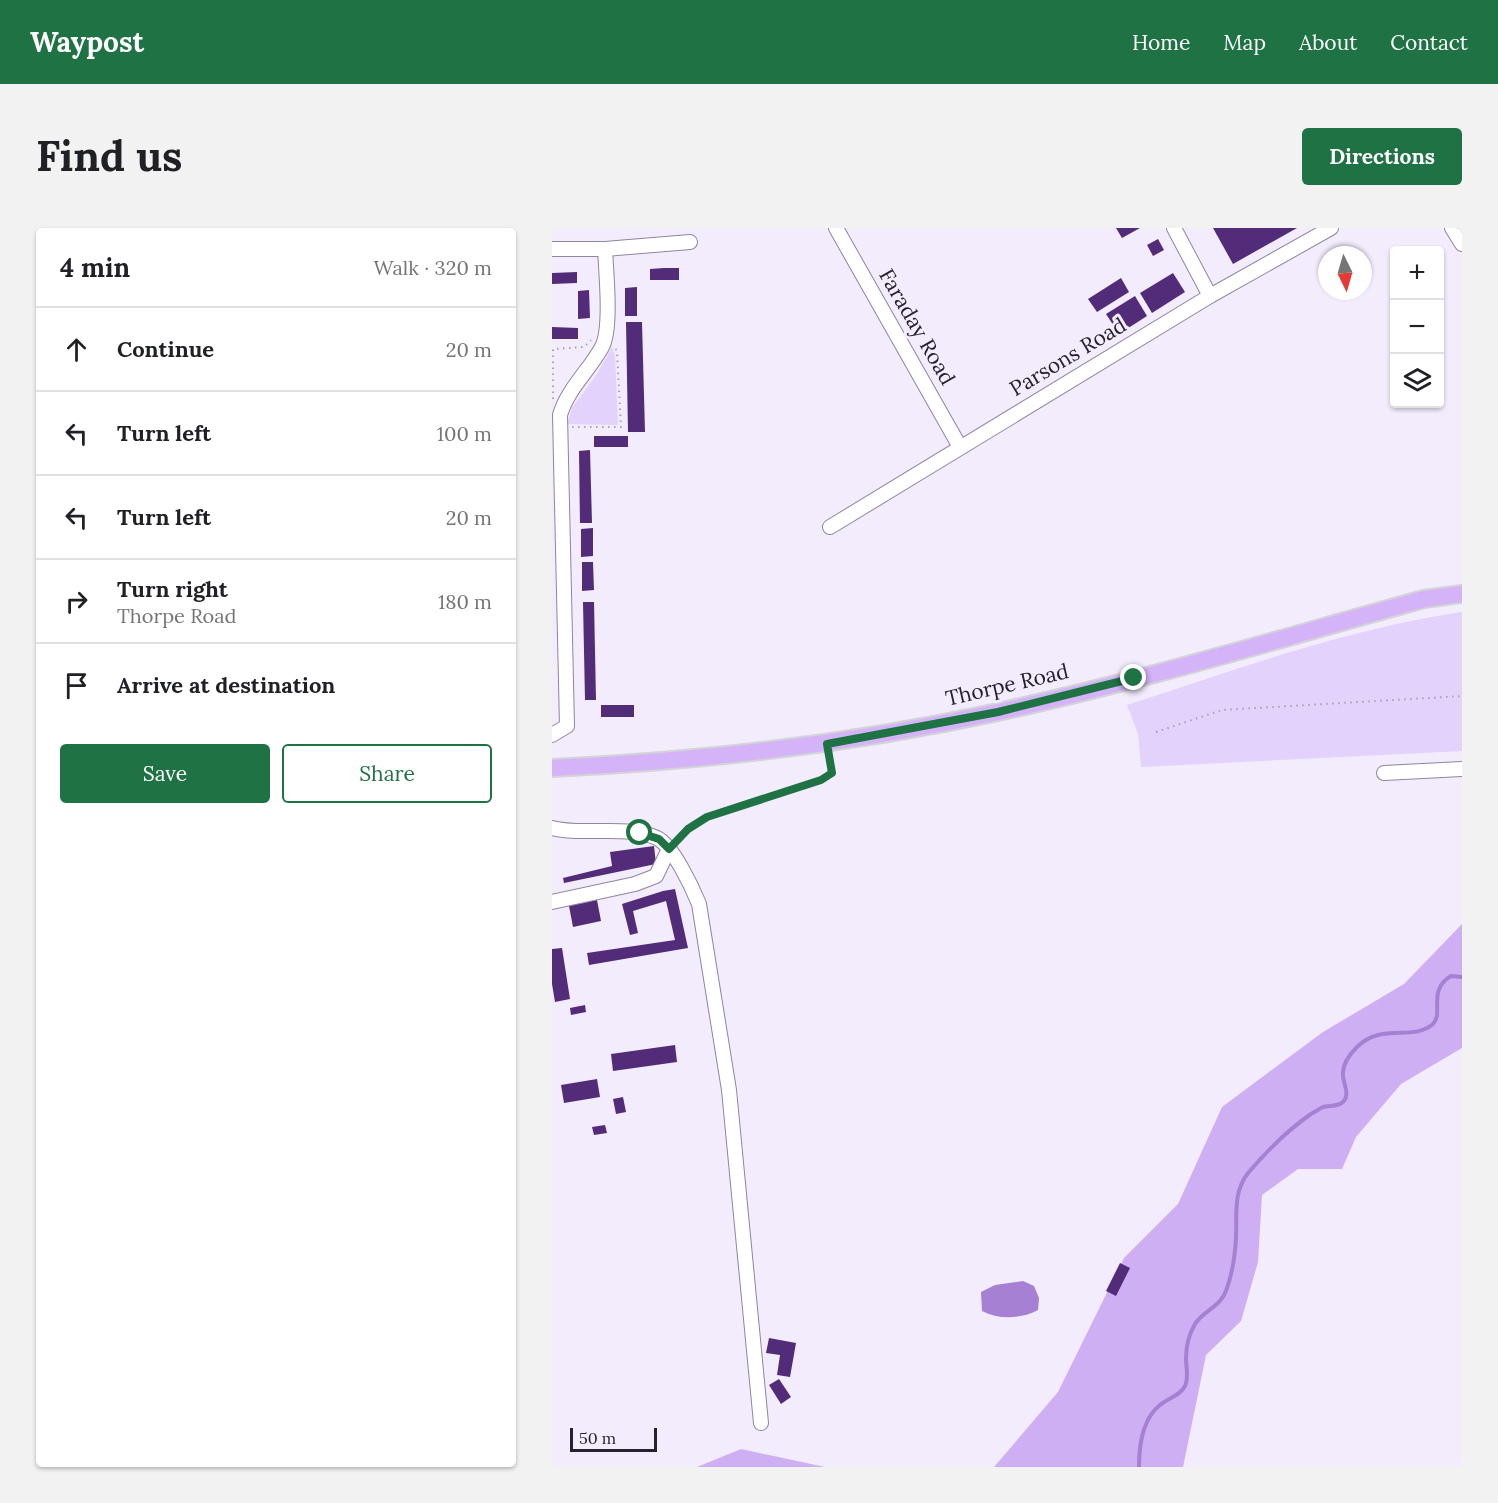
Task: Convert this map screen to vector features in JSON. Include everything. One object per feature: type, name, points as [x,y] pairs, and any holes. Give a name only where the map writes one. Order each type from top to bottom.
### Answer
[{"type":"main road","name":"Thorpe Road","points":[[552,768],[721,757],[827,744],[998,712],[1134,678],[1424,599],[1462,594]]},
{"type":"street","name":"Faraday Road","points":[[836,228],[960,447]]},
{"type":"street","points":[[1174,228],[1210,296]]},
{"type":"street","name":"Parsons Road","points":[[830,527],[1210,296],[1331,228]]},
{"type":"street","points":[[1452,228],[1462,244]]},
{"type":"street","points":[[552,249],[605,249],[690,242]]},
{"type":"street","points":[[552,735],[567,726],[557,561],[560,421],[564,401],[603,346],[607,332],[605,249]]},
{"type":"street","points":[[1384,773],[1462,769]]},
{"type":"street","points":[[552,828],[563,831],[640,833],[659,839],[669,849],[693,889],[699,904],[727,1078],[761,1423]]},
{"type":"street","points":[[552,902],[635,884],[656,876],[669,849]]},
{"type":"path","points":[[607,332],[617,352],[621,427],[560,421],[553,410],[552,349],[584,347],[598,334],[607,332]]},
{"type":"path","points":[[1156,732],[1222,710],[1462,696]]},
{"type":"path","points":[[669,849],[688,829],[707,817],[821,780],[832,773],[827,744]]},
{"type":"shaded area","points":[[612,347],[615,356],[618,425],[567,424],[572,408],[597,374]]},
{"type":"shaded area","points":[[1462,612],[1462,751],[1141,767],[1138,734],[1127,705],[1334,639],[1419,619]]},
{"type":"shaded area","points":[[1462,924],[1462,1048],[1401,1084],[1356,1137],[1342,1169],[1298,1169],[1262,1195],[1258,1262],[1241,1321],[1206,1355],[1183,1467],[994,1467],[1058,1392],[1124,1258],[1178,1204],[1222,1107],[1323,1032],[1404,984]]},
{"type":"shaded area","points":[[1023,1281],[1034,1286],[1039,1298],[1038,1310],[1010,1317],[996,1316],[982,1311],[981,1292],[995,1285]]},
{"type":"shaded area","points":[[741,1449],[825,1467],[697,1467]]},
{"type":"building","points":[[1116,228],[1140,228],[1122,238]]},
{"type":"building","points":[[1213,228],[1297,228],[1233,264]]},
{"type":"building","points":[[1158,239],[1164,250],[1153,256],[1147,245]]},
{"type":"building","points":[[679,268],[679,280],[650,280],[650,269]]},
{"type":"building","points":[[577,272],[577,283],[552,284],[552,273]]},
{"type":"building","points":[[1173,273],[1185,292],[1152,313],[1140,293]]},
{"type":"building","points":[[1121,278],[1129,292],[1097,312],[1088,299]]},
{"type":"building","points":[[637,287],[637,316],[625,316],[625,288]]},
{"type":"building","points":[[589,290],[590,318],[578,319],[578,291]]},
{"type":"building","points":[[1135,296],[1147,316],[1119,334],[1106,314]]},
{"type":"building","points":[[626,322],[642,322],[645,432],[628,432]]},
{"type":"building","points":[[552,327],[578,328],[578,339],[552,339]]},
{"type":"building","points":[[594,436],[628,436],[628,447],[594,447]]},
{"type":"building","points":[[590,450],[592,523],[580,523],[579,451]]},
{"type":"building","points":[[593,528],[593,556],[581,557],[581,529]]},
{"type":"building","points":[[582,562],[593,562],[594,590],[582,591]]},
{"type":"building","points":[[583,602],[594,602],[596,700],[585,700]]},
{"type":"building","points":[[601,705],[634,705],[634,717],[601,717]]},
{"type":"building","points":[[654,846],[656,864],[564,883],[563,878],[612,866],[610,852]]},
{"type":"building","points":[[675,889],[688,948],[589,965],[587,953],[675,940],[666,901],[633,911],[638,933],[630,935],[622,904]]},
{"type":"building","points":[[597,900],[601,921],[573,927],[569,906]]},
{"type":"building","points":[[562,948],[570,999],[555,1002],[552,984],[552,949]]},
{"type":"building","points":[[585,1005],[586,1012],[571,1015],[570,1008]]},
{"type":"building","points":[[675,1045],[677,1062],[613,1071],[611,1054]]},
{"type":"building","points":[[597,1079],[600,1097],[564,1103],[561,1085]]},
{"type":"building","points":[[623,1097],[626,1112],[616,1114],[613,1099]]},
{"type":"building","points":[[605,1125],[607,1133],[594,1135],[592,1127]]},
{"type":"building","points":[[1120,1263],[1130,1268],[1116,1296],[1106,1291]]},
{"type":"building","points":[[769,1338],[796,1343],[790,1377],[777,1375],[780,1355],[766,1353]]},
{"type":"building","points":[[779,1379],[791,1397],[781,1404],[769,1385]]},
{"type":"waterway","points":[[1139,1467],[1145,1425],[1160,1405],[1185,1386],[1187,1350],[1193,1328],[1198,1320],[1220,1301],[1226,1291],[1232,1272],[1236,1212],[1243,1180],[1262,1157],[1303,1120],[1323,1107],[1337,1105],[1344,1101],[1346,1088],[1343,1071],[1349,1056],[1357,1047],[1376,1035],[1416,1032],[1433,1024],[1437,1014],[1440,988],[1451,976],[1462,977]]},
{"type":"route","points":[[640,833],[659,839],[669,849],[688,829],[707,817],[821,780],[832,773],[827,744],[998,712],[1134,678]]}]
